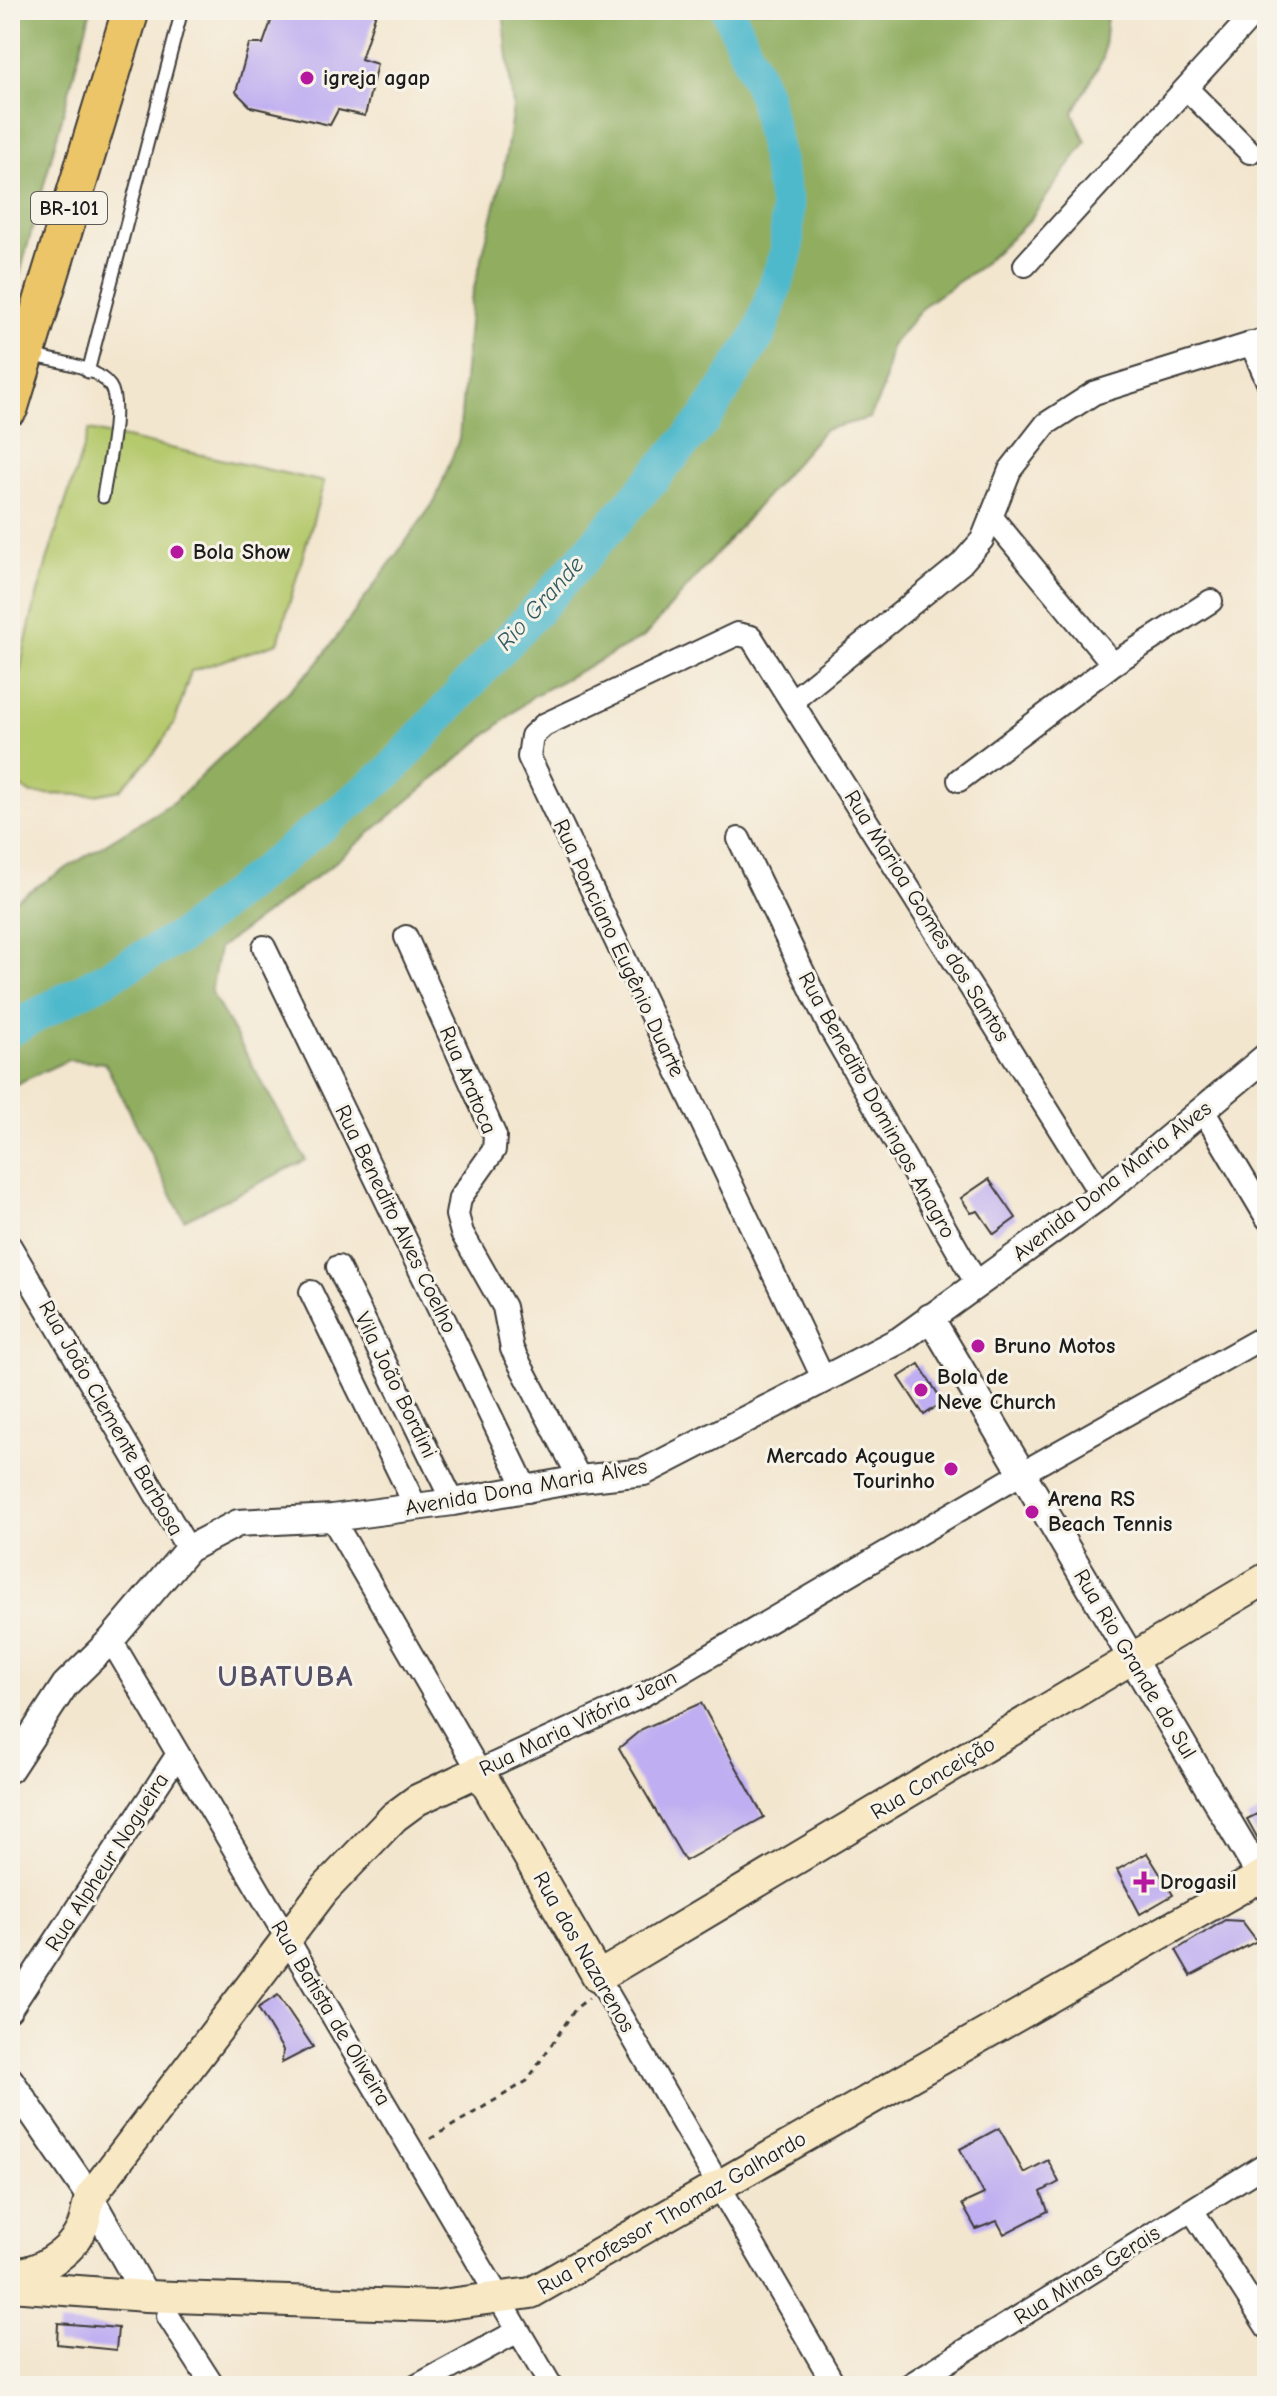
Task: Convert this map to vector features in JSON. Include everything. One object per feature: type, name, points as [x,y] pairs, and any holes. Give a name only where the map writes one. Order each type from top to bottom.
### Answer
[{"type":"highway","name":"BR-101","points":[[10,407],[131,10]]},
{"type":"main road","name":"Rua Conceição","points":[[601,1981],[1267,1578]]},
{"type":"main road","name":"Rua Maria Vitória Jean","points":[[90,2197],[324,1890],[394,1817],[417,1800],[479,1771]]},
{"type":"main road","name":"Rua dos Nazarenos","points":[[479,1771],[601,1981]]},
{"type":"main road","name":"Rua Professor Thomaz Galhardo","points":[[10,2286],[157,2306],[434,2306],[501,2300],[531,2293],[1265,1879]]},
{"type":"main road","points":[[10,2272],[22,2275],[46,2265],[68,2245],[82,2230],[90,2197]]},
{"type":"street","points":[[1025,265],[1257,10]]},
{"type":"street","points":[[1186,88],[1250,152]]},
{"type":"street","points":[[792,701],[961,564],[982,540],[993,519],[1010,470],[1046,424],[1094,393],[1259,341],[1267,380]]},
{"type":"street","points":[[993,519],[1113,664]]},
{"type":"street","points":[[959,780],[1113,664],[1211,601]]},
{"type":"street","name":"Rua Ponciano Eugênio Duarte","points":[[751,637],[737,634],[544,725],[532,736],[529,757],[824,1380]]},
{"type":"street","name":"Rua Marioa Gomes dos Santos","points":[[751,637],[1101,1195]]},
{"type":"street","name":"Rua Benedito Domingos Anagro","points":[[739,839],[830,1028],[977,1284]]},
{"type":"street","name":"Rua Aratoca","points":[[406,937],[495,1136],[494,1150],[460,1198],[457,1215],[462,1233],[504,1307],[512,1349],[580,1479]]},
{"type":"street","name":"Rua Benedito Alves Coelho","points":[[264,947],[527,1491]]},
{"type":"street","name":"Avenida Dona Maria Alves","points":[[10,1769],[65,1685],[111,1640],[188,1549],[238,1523],[332,1518],[527,1491],[580,1479],[644,1472],[874,1355],[1101,1195],[1204,1112],[1267,1056]]},
{"type":"street","points":[[1204,1112],[1267,1218]]},
{"type":"street","name":"Rua João Clemente Barbosa","points":[[10,1246],[188,1549]]},
{"type":"street","name":"Vila João Bordini","points":[[338,1267],[453,1502]]},
{"type":"street","name":"Vila João Bordini","points":[[311,1292],[416,1507]]},
{"type":"street","name":"Rua Rio Grande do Sul","points":[[930,1317],[1265,1879]]},
{"type":"street","name":"Rua Maria Vitória Jean","points":[[479,1771],[638,1698],[1022,1473],[1267,1335]]},
{"type":"street","name":"Rua dos Nazarenos","points":[[332,1518],[479,1771]]},
{"type":"street","name":"Rua Batista de Oliveira","points":[[111,1640],[551,2386]]},
{"type":"street","name":"Rua Alpheur Nogueira","points":[[10,2010],[178,1754]]},
{"type":"street","name":"Rua dos Nazarenos","points":[[601,1981],[835,2386]]},
{"type":"street","points":[[10,2080],[90,2197],[157,2306],[213,2386]]},
{"type":"street","name":"Rua Minas Gerais","points":[[908,2386],[1267,2163]]},
{"type":"street","points":[[1192,2210],[1267,2327]]},
{"type":"street","points":[[417,2386],[518,2331]]},
{"type":"lane","points":[[88,372],[182,10]]},
{"type":"lane","points":[[25,354],[88,372],[111,387],[116,404],[103,497]]},
{"type":"path","points":[[412,2150],[527,2081],[576,2008],[601,1981]]},
{"type":"green space","points":[[10,10],[91,10],[10,311]]},
{"type":"green space","points":[[503,10],[1073,10],[1107,15],[1103,58],[1073,113],[1086,142],[1028,222],[980,267],[926,304],[891,346],[882,391],[870,418],[824,430],[644,637],[533,696],[327,869],[219,948],[211,992],[306,1160],[184,1220],[105,1063],[68,1060],[10,1087],[10,903],[175,801],[317,664],[435,501],[459,439],[471,300],[503,174],[513,108]]},
{"type":"green space","name":"Bola Show","points":[[89,430],[324,482],[278,643],[191,671],[175,722],[156,751],[120,790],[95,795],[31,794],[10,779],[17,688],[25,644],[48,559]]},
{"type":"building","name":"igreja agap","points":[[275,10],[377,10],[361,59],[377,64],[365,116],[338,110],[330,125],[251,107],[236,92],[249,44],[263,44]]},
{"type":"building","points":[[989,1179],[1016,1218],[994,1234],[978,1211],[971,1213],[961,1198]]},
{"type":"building","name":"Bola de Neve Church","points":[[919,1364],[943,1402],[924,1415],[899,1377]]},
{"type":"building","points":[[701,1703],[764,1817],[685,1861],[619,1748],[642,1729]]},
{"type":"building","points":[[1267,1809],[1267,1855],[1247,1819]]},
{"type":"building","name":"Drogasil","points":[[1147,1853],[1173,1895],[1140,1914],[1117,1870]]},
{"type":"building","points":[[1225,1920],[1242,1921],[1257,1941],[1191,1976],[1176,1950]]},
{"type":"building","points":[[278,1995],[313,2047],[282,2063],[283,2050],[258,2008]]},
{"type":"building","points":[[999,2128],[1024,2173],[1048,2160],[1059,2182],[1041,2192],[1048,2211],[1004,2234],[997,2221],[976,2229],[962,2204],[984,2194],[960,2149]]},
{"type":"building","points":[[58,2323],[118,2328],[116,2350],[57,2344]]},
{"type":"waterway","name":"Rio Grande","points":[[10,1030],[182,936],[389,772],[704,420],[760,333],[787,250],[787,208],[765,97],[728,10]]},
{"type":"place","name":"igreja agap","points":[[307,78]]},
{"type":"place","name":"Bola Show","points":[[177,552]]},
{"type":"place","name":"Bruno Motos","points":[[978,1346]]},
{"type":"place","name":"Bola de Neve Church","points":[[921,1390]]},
{"type":"place","name":"Mercado Açougue Tourinho","points":[[951,1469]]},
{"type":"place","name":"Arena RS Beach Tennis","points":[[1032,1512]]},
{"type":"place","name":"Drogasil","points":[[1144,1882]]},
{"type":"district","name":"UBATUBA","points":[[286,1676]]}]
